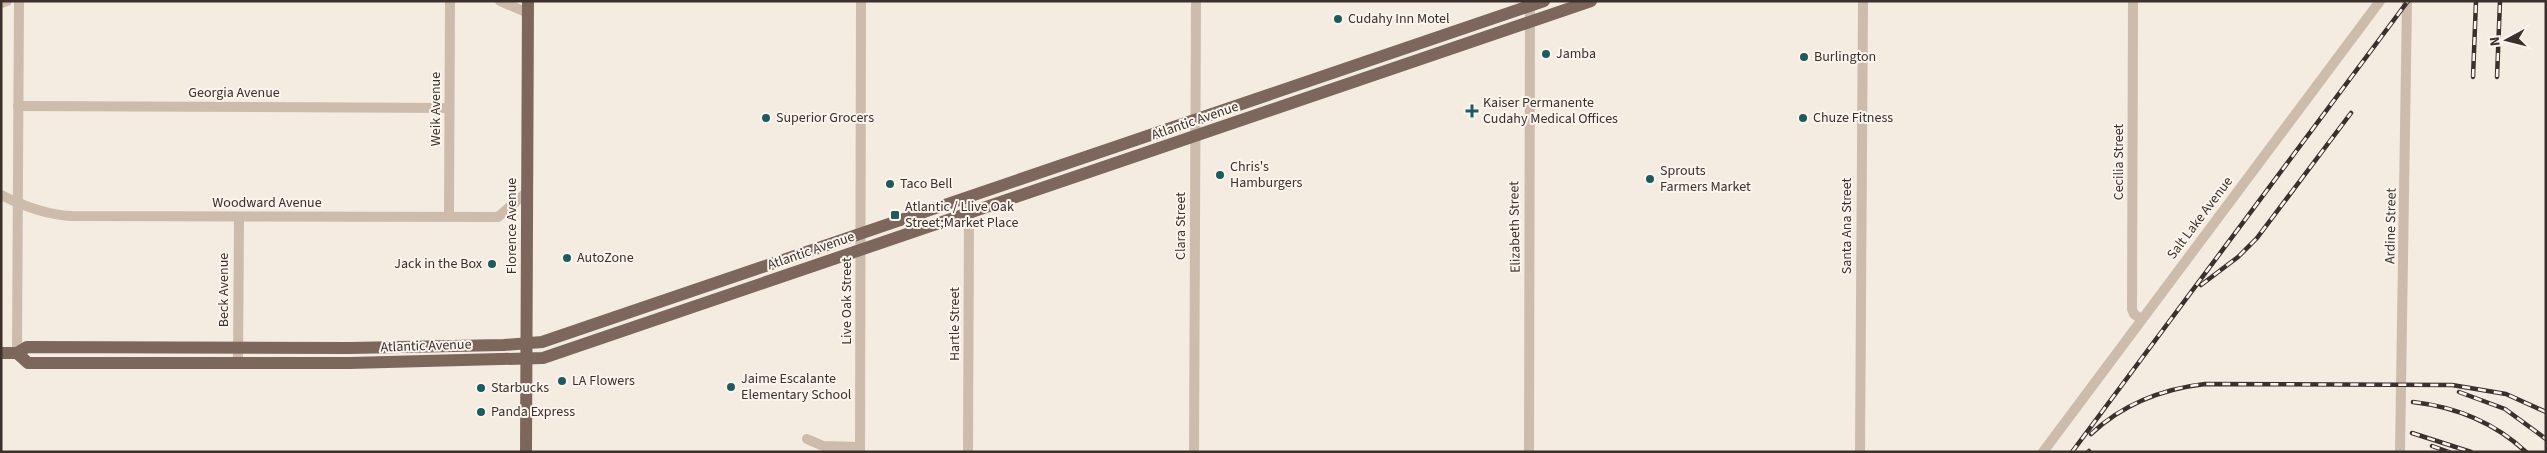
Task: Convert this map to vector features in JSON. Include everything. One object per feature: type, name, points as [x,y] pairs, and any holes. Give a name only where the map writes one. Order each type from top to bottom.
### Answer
[{"type":"main road","name":"Atlantic Avenue","points":[[1,353],[17,353],[27,347],[350,348],[542,342],[1195,118],[1530,4],[1544,1]]},
{"type":"main road","name":"Atlantic Avenue","points":[[17,353],[28,363],[350,364],[543,358],[613,336],[861,249],[1590,1]]},
{"type":"main road","name":"Florence Avenue","points":[[526,452],[528,7]]},
{"type":"street","points":[[1,3],[7,1]]},
{"type":"street","points":[[17,353],[19,1]]},
{"type":"street","name":"Weik Avenue","points":[[449,216],[450,1]]},
{"type":"street","points":[[500,1],[528,7]]},
{"type":"street","name":"Live Oak Street","points":[[860,449],[862,1]]},
{"type":"street","name":"Clara Street","points":[[1194,452],[1196,1]]},
{"type":"street","name":"Santa Ana Street","points":[[1860,452],[1862,1]]},
{"type":"street","name":"Cecilia Street","points":[[2134,1],[2132,309],[2141,319]]},
{"type":"street","name":"Salt Lake Avenue","points":[[2043,452],[2380,1]]},
{"type":"street","name":"Ardine Street","points":[[2400,452],[2407,1]]},
{"type":"street","name":"Elizabeth Street","points":[[1529,452],[1530,4]]},
{"type":"street","name":"Georgia Avenue","points":[[18,106],[449,108]]},
{"type":"street","name":"Woodward Avenue","points":[[1,195],[18,203],[54,214],[71,216],[498,216],[527,192]]},
{"type":"street","name":"Hartle Street","points":[[965,198],[970,212],[968,452]]},
{"type":"street","name":"Beck Avenue","points":[[238,363],[239,217]]},
{"type":"street","points":[[807,439],[823,446],[860,449]]},
{"type":"railway","points":[[2072,452],[2408,1]]},
{"type":"railway","points":[[2473,77],[2476,1]]},
{"type":"railway","points":[[2497,77],[2500,1]]},
{"type":"railway","points":[[2201,285],[2238,257],[2257,238],[2351,113]]},
{"type":"railway","points":[[2091,434],[2103,423],[2130,406],[2158,394],[2205,384],[2452,385],[2506,394],[2546,412]]},
{"type":"railway","points":[[2459,392],[2505,409],[2546,439]]},
{"type":"railway","points":[[2413,402],[2459,412],[2488,424],[2514,441],[2526,452]]},
{"type":"railway","points":[[2412,433],[2471,452]]},
{"type":"railway","points":[[2432,446],[2449,452]]},
{"type":"place","name":"Cudahy Inn Motel","points":[[1338,19]]},
{"type":"place","name":"Jamba","points":[[1546,54]]},
{"type":"place","name":"Burlington","points":[[1804,57]]},
{"type":"place","name":"Kaiser Permanente Cudahy Medical Offices","points":[[1472,111]]},
{"type":"place","name":"Superior Grocers","points":[[766,118]]},
{"type":"place","name":"Chuze Fitness","points":[[1803,118]]},
{"type":"place","name":"Chris's Hamburgers","points":[[1220,175]]},
{"type":"place","name":"Sprouts Farmers Market","points":[[1650,179]]},
{"type":"place","name":"Taco Bell","points":[[890,184]]},
{"type":"place","name":"Atlantic / Llive Oak Street;Market Place","points":[[895,215]]},
{"type":"place","name":"AutoZone","points":[[567,258]]},
{"type":"place","name":"Jack in the Box","points":[[492,264]]},
{"type":"place","name":"LA Flowers","points":[[562,381]]},
{"type":"place","name":"Jaime Escalante Elementary School","points":[[731,387]]},
{"type":"place","name":"Starbucks","points":[[481,388]]},
{"type":"place","name":"Panda Express","points":[[481,412]]}]
